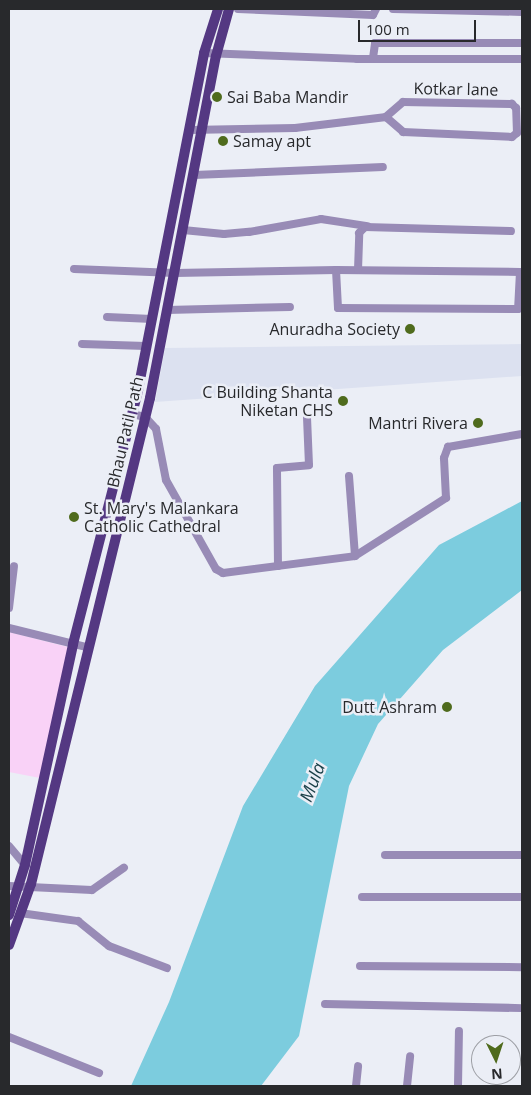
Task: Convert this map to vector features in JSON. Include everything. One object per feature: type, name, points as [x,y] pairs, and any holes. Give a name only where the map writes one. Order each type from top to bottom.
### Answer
[{"type":"main road","name":"Bhau Patil Path","points":[[9,914],[13,886],[25,865],[73,644],[132,414],[204,54],[218,9]]},
{"type":"main road","name":"Bhau Patil Path","points":[[9,945],[29,887],[86,647],[145,416],[184,230],[216,56],[229,9]]},
{"type":"street","points":[[238,9],[373,14],[376,9]]},
{"type":"street","points":[[393,9],[522,12]]},
{"type":"street","points":[[373,58],[375,43],[522,43]]},
{"type":"street","points":[[204,54],[216,56],[522,59]]},
{"type":"street","name":"Kotkar lane","points":[[403,102],[512,104],[516,108],[517,133],[512,138],[402,132],[386,117],[403,102]]},
{"type":"street","points":[[189,130],[202,132],[295,128],[386,117]]},
{"type":"street","points":[[194,175],[383,167]]},
{"type":"street","points":[[184,230],[224,234],[249,232],[321,219],[368,226],[511,231]]},
{"type":"street","points":[[358,270],[359,233],[368,226]]},
{"type":"street","points":[[74,269],[161,272],[336,270],[520,272],[518,309],[338,308],[336,270]]},
{"type":"street","points":[[167,310],[290,307]]},
{"type":"street","points":[[107,317],[152,319]]},
{"type":"street","points":[[82,344],[146,346]]},
{"type":"street","points":[[132,414],[145,416],[156,429],[166,480],[216,569],[223,573],[355,556],[446,498],[444,458],[448,447],[522,434]]},
{"type":"street","points":[[278,566],[277,468],[310,465],[307,417]]},
{"type":"street","points":[[349,476],[355,556]]},
{"type":"street","points":[[9,608],[14,566]]},
{"type":"street","points":[[9,628],[86,647]]},
{"type":"street","points":[[9,846],[25,865]]},
{"type":"street","points":[[385,855],[522,856]]},
{"type":"street","points":[[13,886],[92,890],[124,868]]},
{"type":"street","points":[[362,897],[522,897]]},
{"type":"street","points":[[20,913],[78,921],[109,946],[167,968]]},
{"type":"street","points":[[360,966],[522,967]]},
{"type":"street","points":[[325,1004],[522,1008]]},
{"type":"street","points":[[458,1086],[459,1031]]},
{"type":"street","points":[[9,1037],[99,1073]]},
{"type":"street","points":[[407,1086],[410,1056]]},
{"type":"street","points":[[356,1086],[358,1066]]},
{"type":"shaded area","points":[[522,344],[522,376],[155,402],[165,348]]},
{"type":"shaded area","points":[[9,632],[68,647],[40,778],[9,772]]},
{"type":"water","name":"Mula","points":[[522,501],[522,590],[443,650],[378,724],[349,786],[299,1036],[261,1086],[131,1086],[169,1002],[243,806],[315,686],[439,545]]},
{"type":"place","name":"Sai Baba Mandir","points":[[217,97]]},
{"type":"place","name":"Samay apt","points":[[223,141]]},
{"type":"place","name":"Anuradha Society","points":[[410,329]]},
{"type":"place","name":"C Building Shanta Niketan CHS","points":[[343,401]]},
{"type":"place","name":"Mantri Rivera","points":[[478,423]]},
{"type":"place","name":"St. Mary's Malankara Catholic Cathedral","points":[[74,517]]},
{"type":"place","name":"Dutt Ashram","points":[[447,707]]}]
